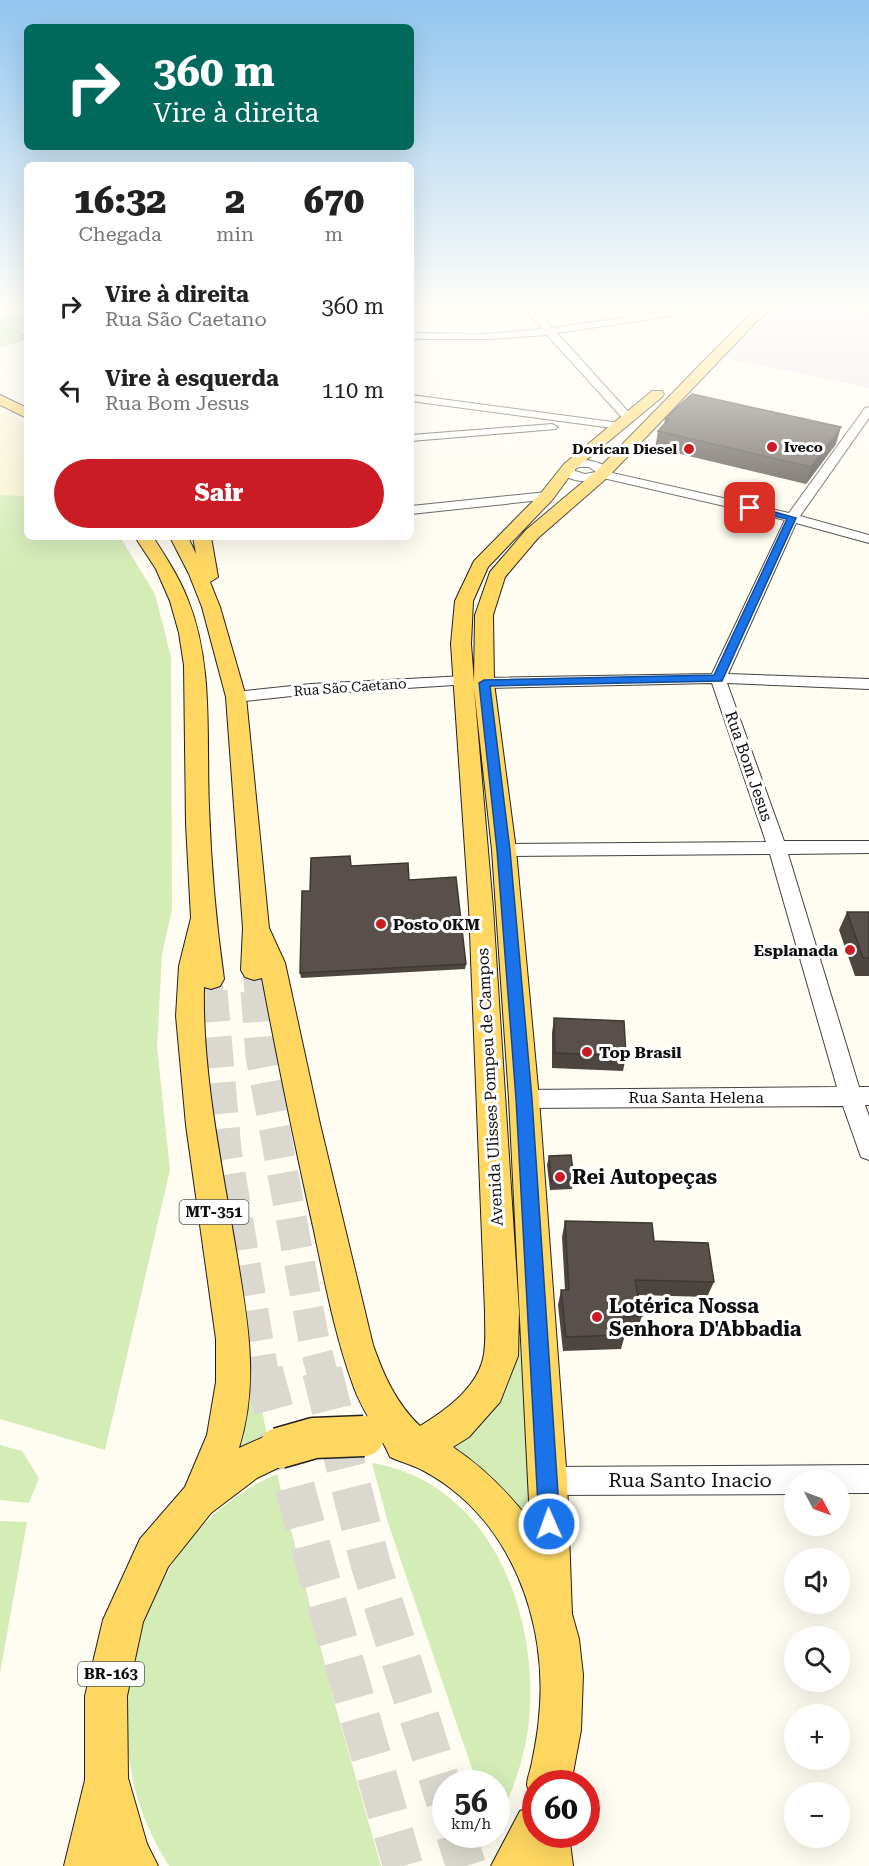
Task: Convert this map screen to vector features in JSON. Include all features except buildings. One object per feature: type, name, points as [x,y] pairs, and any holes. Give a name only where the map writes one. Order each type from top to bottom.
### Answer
[{"type":"main road","name":"Avenida Ulisses Pompeu de Campos","points":[[553,1611],[548,1481],[524,1099],[504,850],[474,682],[461,644],[464,601],[480,565],[547,496],[568,467],[625,423],[657,393]]},
{"type":"main road","name":"Avenida Ulisses Pompeu de Campos","points":[[417,1448],[456,1424],[473,1408],[488,1390],[501,1356],[501,1301],[481,908],[474,682],[484,615],[496,576],[532,534],[602,474],[681,393]]},
{"type":"main road","points":[[0,399],[24,412]]},
{"type":"main road","name":"MT-351","points":[[146,540],[160,559],[179,596],[191,641],[198,698],[197,802],[203,919],[192,966],[190,1016],[201,1125],[233,1339],[234,1382],[230,1412],[222,1444],[198,1500]]},
{"type":"main road","points":[[181,540],[198,574],[221,639]]},
{"type":"main road","points":[[203,540],[221,639],[236,697],[256,928],[254,970]]},
{"type":"main road","points":[[203,919],[211,979]]},
{"type":"main road","points":[[256,928],[272,963],[305,1124],[356,1345],[371,1388],[392,1424],[417,1448],[461,1473],[499,1509],[530,1556],[553,1611],[562,1673],[562,1714],[552,1770]]},
{"type":"main road","name":"BR-163","points":[[135,1866],[128,1855],[106,1778],[106,1696],[123,1620],[154,1553],[198,1500],[244,1465],[279,1448],[314,1438],[364,1436],[386,1439],[417,1448]]},
{"type":"main road","points":[[87,1866],[106,1778]]},
{"type":"main road","points":[[514,1866],[524,1848]]},
{"type":"main road","points":[[548,1848],[550,1866]]},
{"type":"street","points":[[601,393],[625,423]]},
{"type":"street","points":[[414,398],[588,424]]},
{"type":"street","points":[[718,678],[792,518],[869,410]]},
{"type":"street","points":[[414,438],[625,423]]},
{"type":"street","points":[[568,467],[569,472],[580,478],[602,474],[792,518],[869,539]]},
{"type":"street","points":[[414,510],[547,496]]},
{"type":"street","name":"Rua São Caetano","points":[[236,697],[311,689],[474,682],[718,678],[869,684]]},
{"type":"street","name":"Rua Bom Jesus","points":[[718,678],[777,846],[860,1096],[869,1150]]},
{"type":"street","points":[[504,850],[869,847]]},
{"type":"street","name":"Rua Santa Helena","points":[[524,1099],[860,1096]]},
{"type":"street","name":"Rua Santo Inacio","points":[[548,1481],[869,1479]]},
{"type":"shaded area","points":[[0,407],[24,422],[24,496],[0,495]]},
{"type":"green space","points":[[0,495],[24,496],[24,540],[122,540],[155,594],[171,657],[172,909],[162,955],[157,1047],[170,1170],[105,1450],[0,1419]]},
{"type":"green space","points":[[515,1339],[520,1339],[533,1539],[441,1449],[473,1428],[497,1406],[511,1378]]},
{"type":"green space","points":[[252,1360],[268,1440],[237,1455],[246,1415]]},
{"type":"green space","points":[[0,1445],[22,1451],[39,1478],[29,1503],[0,1500]]},
{"type":"green space","points":[[372,1463],[414,1476],[450,1498],[479,1528],[501,1563],[517,1603],[527,1645],[530,1688],[528,1730],[523,1755],[510,1794],[510,1770],[473,1770],[389,1526]]},
{"type":"green space","points":[[277,1474],[334,1701],[381,1866],[169,1866],[151,1834],[141,1809],[128,1753],[127,1705],[134,1657],[149,1610],[171,1567],[199,1529],[235,1498]]},
{"type":"green space","points":[[0,1521],[27,1522],[0,1673]]},
{"type":"tunnel","points":[[254,970],[256,993]]},
{"type":"tunnel","points":[[211,979],[212,993]]},
{"type":"tunnel","points":[[212,991],[226,1150],[263,1372]]},
{"type":"tunnel","points":[[256,991],[261,1056],[314,1341],[322,1372]]},
{"type":"tunnel","points":[[263,1371],[317,1569],[403,1866]]},
{"type":"tunnel","points":[[322,1371],[370,1562],[436,1770]]},
{"type":"tunnel","points":[[460,1848],[466,1866]]},
{"type":"place","name":"Iveco","points":[[772,447]]},
{"type":"place","name":"Dorican Diesel","points":[[689,449]]},
{"type":"place","name":"Posto 0KM","points":[[381,924]]},
{"type":"place","name":"Esplanada","points":[[850,950]]},
{"type":"place","name":"Top Brasil","points":[[587,1052]]},
{"type":"place","name":"Rei Autopeças","points":[[560,1177]]},
{"type":"place","name":"Lotérica Nossa Senhora D'Abbadia","points":[[597,1317]]},
{"type":"route","points":[[549,1524],[524,1099],[504,850],[484,683],[718,678],[792,518],[750,508]]}]
